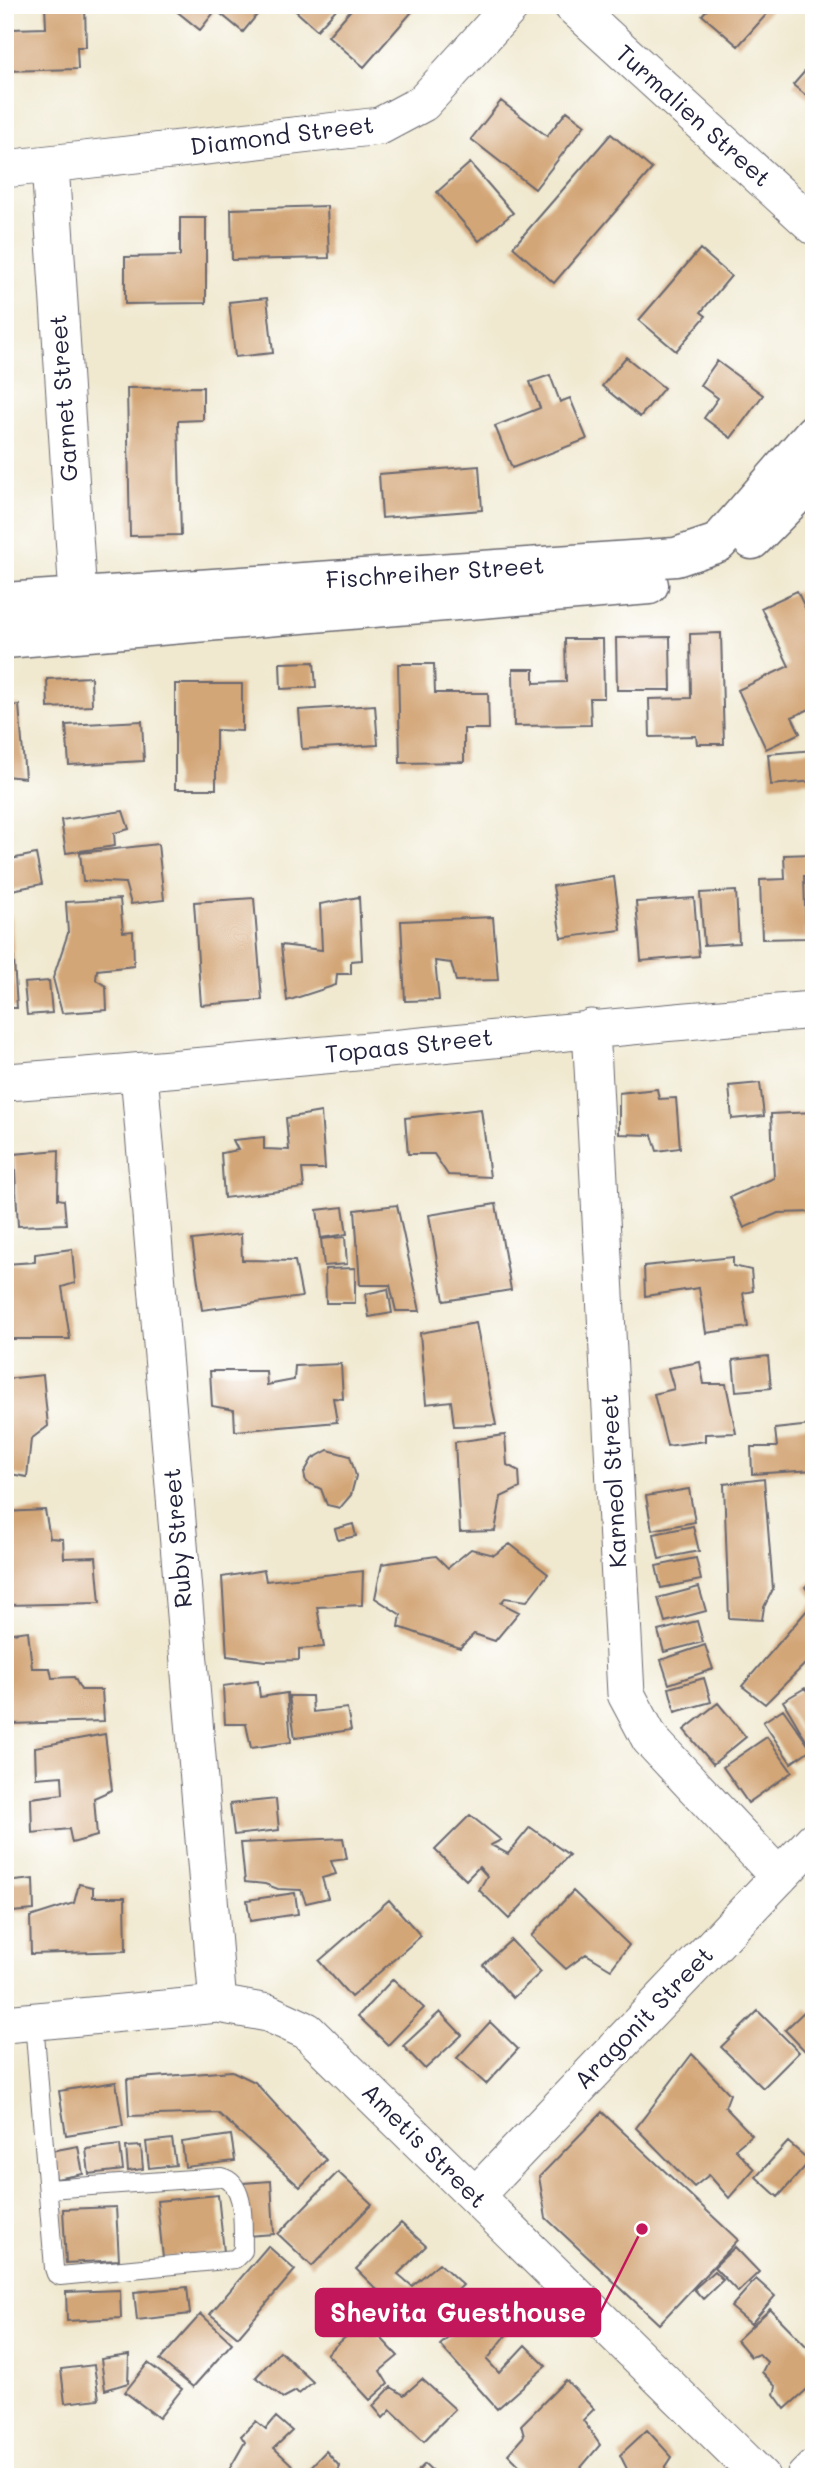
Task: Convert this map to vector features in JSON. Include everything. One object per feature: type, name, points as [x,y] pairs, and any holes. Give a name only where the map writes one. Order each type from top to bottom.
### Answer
[{"type":"street","name":"Diamond Street","points":[[5,169],[380,126],[423,103],[512,5]]},
{"type":"street","name":"Turmalien Street","points":[[572,5],[814,226]]},
{"type":"street","name":"Garnet Street","points":[[50,164],[78,615]]},
{"type":"street","name":"Fischreiher Street","points":[[5,639],[78,615],[676,557],[718,543],[814,433]]},
{"type":"street","name":"Fischreiher Street","points":[[5,602],[78,615],[674,583],[731,562],[814,477]]},
{"type":"street","name":"Topaas Street","points":[[5,1082],[139,1073],[591,1028],[814,1010]]},
{"type":"street","name":"Karneol Street","points":[[591,1028],[626,1694],[650,1739],[779,1877]]},
{"type":"street","name":"Ruby Street","points":[[139,1073],[218,2004]]},
{"type":"street","name":"Aragonit Street","points":[[475,2196],[814,1840]]},
{"type":"street","name":"Ametis Street","points":[[19,2023],[218,2004],[268,2014],[307,2031],[761,2477]]},
{"type":"street","points":[[805,2477],[814,2468]]},
{"type":"lane","points":[[19,2023],[48,2189],[56,2274],[60,2276],[236,2259],[243,2251],[238,2194],[233,2182],[227,2178],[48,2189]]},
{"type":"building","points":[[5,5],[11,5],[12,29],[46,28],[45,5],[85,5],[86,47],[77,47],[78,69],[5,71]]},
{"type":"building","points":[[169,5],[255,5],[261,10],[243,32],[216,10],[200,30]]},
{"type":"building","points":[[289,5],[340,5],[317,30]]},
{"type":"building","points":[[355,5],[418,5],[364,67],[328,36]]},
{"type":"building","points":[[711,5],[775,5],[738,46],[702,15]]},
{"type":"building","points":[[814,61],[814,102],[793,85]]},
{"type":"building","points":[[501,101],[547,136],[567,111],[585,125],[535,189],[471,139]]},
{"type":"building","points":[[611,134],[652,169],[554,283],[513,247]]},
{"type":"building","points":[[470,163],[513,213],[479,241],[437,192]]},
{"type":"building","points":[[327,206],[329,258],[232,260],[231,209]]},
{"type":"building","points":[[180,218],[206,218],[206,303],[125,304],[125,257],[180,256]]},
{"type":"building","points":[[700,249],[731,276],[701,312],[706,316],[676,351],[639,320]]},
{"type":"building","points":[[267,298],[273,353],[235,357],[229,302]]},
{"type":"building","points":[[626,357],[664,388],[640,417],[602,386]]},
{"type":"building","points":[[717,361],[763,395],[731,438],[704,418],[718,398],[700,385]]},
{"type":"building","points":[[550,375],[560,402],[570,398],[587,439],[512,468],[495,426],[540,408],[530,382]]},
{"type":"building","points":[[203,387],[203,420],[178,421],[181,535],[130,536],[127,388]]},
{"type":"building","points":[[479,466],[482,510],[382,518],[379,474]]},
{"type":"building","points":[[797,591],[814,626],[814,707],[792,717],[800,733],[766,749],[738,690],[789,666],[761,608]]},
{"type":"building","points":[[721,633],[724,744],[697,744],[696,736],[650,737],[649,699],[691,698],[690,634]]},
{"type":"building","points":[[670,637],[671,690],[617,690],[616,638]]},
{"type":"building","points":[[565,639],[603,639],[604,698],[590,698],[591,725],[514,726],[513,669],[534,669],[534,683],[566,682]]},
{"type":"building","points":[[314,662],[316,687],[281,689],[280,663]]},
{"type":"building","points":[[398,664],[434,664],[435,693],[488,693],[489,729],[464,729],[464,762],[400,763]]},
{"type":"building","points":[[91,677],[92,706],[48,708],[47,679]]},
{"type":"building","points":[[175,684],[242,684],[242,731],[216,730],[216,789],[175,789]]},
{"type":"building","points":[[19,705],[25,778],[5,776],[5,707]]},
{"type":"building","points":[[375,705],[378,745],[302,749],[299,710]]},
{"type":"building","points":[[142,721],[144,761],[69,765],[66,725]]},
{"type":"building","points":[[814,750],[814,781],[771,785],[768,754]]},
{"type":"building","points":[[123,811],[129,829],[114,833],[115,846],[66,853],[61,820]]},
{"type":"building","points":[[158,844],[164,900],[131,904],[125,883],[83,881],[80,853]]},
{"type":"building","points":[[36,854],[42,884],[12,890],[6,860]]},
{"type":"building","points":[[814,854],[814,876],[804,876],[806,938],[762,939],[760,880],[785,879],[784,855]]},
{"type":"building","points":[[614,877],[621,930],[561,938],[553,886]]},
{"type":"building","points":[[736,891],[739,943],[704,945],[700,893]]},
{"type":"building","points":[[359,897],[362,960],[351,961],[351,974],[337,974],[336,985],[287,1001],[281,945],[322,950],[320,904]]},
{"type":"building","points":[[254,898],[262,1000],[201,1005],[194,902]]},
{"type":"building","points":[[694,898],[699,956],[641,961],[636,902]]},
{"type":"building","points":[[120,899],[123,932],[133,931],[134,966],[97,970],[96,980],[106,986],[107,1010],[62,1013],[53,978],[68,933],[66,902]]},
{"type":"building","points":[[5,914],[11,914],[17,1008],[5,1008]]},
{"type":"building","points":[[493,917],[498,980],[456,981],[451,963],[435,961],[439,1000],[405,1001],[401,921]]},
{"type":"building","points":[[49,981],[52,1013],[27,1015],[24,983]]},
{"type":"building","points":[[760,1083],[764,1116],[732,1119],[729,1086]]},
{"type":"building","points":[[657,1089],[659,1099],[676,1098],[680,1148],[657,1151],[652,1135],[619,1134],[619,1093]]},
{"type":"building","points":[[481,1109],[490,1177],[448,1175],[434,1154],[408,1154],[405,1118]]},
{"type":"building","points":[[321,1112],[325,1169],[302,1169],[304,1188],[224,1198],[221,1153],[238,1150],[233,1140],[264,1137],[264,1149],[289,1150],[286,1118]]},
{"type":"building","points":[[814,1112],[814,1212],[778,1213],[744,1228],[730,1197],[774,1178],[771,1114]]},
{"type":"building","points":[[59,1150],[58,1199],[64,1200],[66,1224],[18,1226],[14,1154]]},
{"type":"building","points":[[496,1204],[511,1290],[444,1301],[429,1215]]},
{"type":"building","points":[[397,1205],[420,1311],[396,1311],[390,1285],[360,1285],[355,1210]]},
{"type":"building","points":[[343,1207],[347,1234],[321,1238],[317,1210]]},
{"type":"building","points":[[241,1234],[242,1260],[295,1261],[302,1297],[202,1310],[192,1240]]},
{"type":"building","points":[[345,1237],[347,1264],[324,1266],[321,1239]]},
{"type":"building","points":[[72,1249],[75,1283],[62,1287],[70,1339],[5,1339],[5,1264],[35,1262],[35,1254]]},
{"type":"building","points":[[733,1257],[733,1266],[751,1270],[753,1291],[743,1293],[748,1327],[706,1333],[699,1288],[645,1296],[644,1266]]},
{"type":"building","points":[[355,1268],[355,1303],[326,1303],[325,1269]]},
{"type":"building","points":[[388,1289],[392,1313],[369,1317],[365,1294]]},
{"type":"building","points":[[476,1323],[496,1425],[454,1426],[451,1401],[426,1404],[420,1333]]},
{"type":"building","points":[[768,1356],[771,1388],[736,1391],[733,1360]]},
{"type":"building","points":[[700,1362],[704,1384],[726,1384],[736,1433],[705,1434],[705,1441],[667,1446],[654,1394],[674,1389],[668,1368]]},
{"type":"building","points":[[341,1364],[343,1399],[333,1398],[337,1422],[235,1431],[234,1410],[212,1406],[210,1371],[266,1371],[267,1385],[294,1380],[295,1366]]},
{"type":"building","points":[[43,1375],[48,1426],[31,1439],[27,1477],[5,1473],[5,1379]]},
{"type":"building","points":[[811,1425],[814,1470],[752,1474],[751,1447],[777,1447],[775,1429]]},
{"type":"building","points":[[505,1435],[507,1465],[519,1471],[520,1488],[501,1497],[495,1531],[460,1532],[455,1442]]},
{"type":"building","points":[[328,1450],[350,1456],[356,1476],[351,1495],[340,1508],[327,1505],[321,1489],[306,1482],[304,1473],[312,1459]]},
{"type":"building","points":[[764,1479],[773,1589],[764,1607],[762,1620],[729,1618],[724,1484]]},
{"type":"building","points":[[689,1489],[695,1522],[652,1530],[646,1496]]},
{"type":"building","points":[[45,1510],[50,1538],[63,1539],[64,1558],[96,1557],[100,1603],[5,1605],[5,1512]]},
{"type":"building","points":[[353,1524],[356,1536],[338,1540],[335,1529]]},
{"type":"building","points":[[693,1526],[699,1551],[659,1559],[654,1534]]},
{"type":"building","points":[[510,1544],[548,1574],[527,1601],[505,1598],[501,1603],[519,1612],[495,1641],[474,1634],[460,1648],[399,1627],[401,1615],[375,1598],[382,1564],[436,1556],[448,1568],[471,1549],[494,1555]]},
{"type":"building","points":[[696,1558],[701,1580],[661,1588],[656,1566]]},
{"type":"building","points":[[264,1570],[266,1581],[363,1571],[362,1605],[317,1607],[324,1647],[299,1649],[299,1660],[265,1661],[227,1656],[222,1577]]},
{"type":"building","points":[[814,1578],[814,1600],[805,1587]]},
{"type":"building","points":[[699,1587],[706,1611],[665,1622],[658,1598]]},
{"type":"building","points":[[814,1602],[814,1655],[765,1704],[742,1686]]},
{"type":"building","points":[[697,1621],[703,1642],[664,1652],[658,1631]]},
{"type":"building","points":[[28,1631],[32,1668],[50,1668],[52,1678],[74,1677],[81,1690],[102,1690],[104,1721],[11,1724],[5,1718],[5,1634]]},
{"type":"building","points":[[705,1645],[713,1669],[669,1684],[661,1660]]},
{"type":"building","points":[[704,1678],[711,1702],[675,1712],[669,1688]]},
{"type":"building","points":[[258,1681],[260,1697],[287,1693],[291,1742],[251,1748],[246,1724],[225,1724],[223,1686]]},
{"type":"building","points":[[805,1688],[814,1702],[814,1738],[807,1742],[783,1701]]},
{"type":"building","points":[[289,1696],[312,1696],[313,1712],[347,1708],[351,1730],[295,1738]]},
{"type":"building","points":[[718,1703],[746,1737],[713,1764],[684,1730]]},
{"type":"building","points":[[783,1709],[811,1749],[791,1763],[763,1722]]},
{"type":"building","points":[[105,1734],[112,1790],[94,1798],[97,1836],[72,1843],[69,1829],[32,1833],[31,1798],[63,1794],[62,1776],[36,1778],[35,1747]]},
{"type":"building","points":[[767,1737],[792,1772],[748,1803],[723,1767]]},
{"type":"building","points":[[276,1799],[279,1830],[234,1835],[230,1804]]},
{"type":"building","points":[[470,1815],[501,1840],[491,1845],[508,1854],[530,1827],[569,1855],[509,1919],[479,1890],[487,1876],[479,1867],[466,1880],[435,1850]]},
{"type":"building","points":[[343,1838],[347,1859],[331,1861],[336,1874],[322,1878],[328,1898],[306,1903],[301,1890],[278,1889],[265,1884],[245,1882],[241,1843]]},
{"type":"building","points":[[33,1879],[34,1910],[12,1912],[11,1917],[5,1918],[5,1882]]},
{"type":"building","points":[[79,1884],[93,1887],[93,1897],[125,1897],[126,1951],[31,1954],[30,1917],[74,1903]]},
{"type":"building","points":[[573,1891],[629,1945],[611,1969],[586,1954],[566,1969],[531,1936]]},
{"type":"building","points":[[295,1893],[298,1914],[250,1921],[247,1900]]},
{"type":"building","points":[[389,1900],[421,1936],[351,1997],[319,1961]]},
{"type":"building","points":[[511,1940],[541,1972],[513,1998],[483,1965]]},
{"type":"building","points":[[393,1979],[424,2008],[388,2045],[358,2016]]},
{"type":"building","points":[[807,2009],[814,2016],[814,2048],[808,2054],[785,2030]]},
{"type":"building","points":[[758,2011],[799,2052],[763,2088],[721,2047]]},
{"type":"building","points":[[440,2012],[462,2035],[425,2069],[403,2046]]},
{"type":"building","points":[[490,2022],[518,2049],[486,2084],[457,2058]]},
{"type":"building","points":[[692,2054],[730,2094],[725,2107],[752,2135],[735,2149],[754,2169],[729,2198],[709,2175],[694,2187],[636,2128]]},
{"type":"building","points":[[232,2071],[255,2082],[326,2160],[300,2187],[218,2113],[129,2116],[127,2079]]},
{"type":"building","points":[[116,2082],[123,2126],[66,2135],[59,2091]]},
{"type":"building","points":[[602,2112],[738,2240],[659,2324],[546,2218],[539,2177]]},
{"type":"building","points":[[231,2135],[235,2161],[185,2167],[182,2142]]},
{"type":"building","points":[[172,2139],[176,2165],[149,2168],[146,2142]]},
{"type":"building","points":[[788,2142],[810,2161],[778,2197],[756,2177]]},
{"type":"building","points":[[120,2145],[123,2170],[89,2174],[86,2149]]},
{"type":"building","points":[[78,2146],[83,2174],[56,2179],[51,2151]]},
{"type":"building","points":[[141,2146],[143,2169],[128,2171],[126,2147]]},
{"type":"building","points":[[338,2172],[372,2204],[312,2266],[278,2234]]},
{"type":"building","points":[[271,2181],[274,2234],[246,2236],[243,2183]]},
{"type":"building","points":[[218,2195],[224,2252],[163,2258],[157,2201]]},
{"type":"building","points":[[116,2207],[119,2260],[66,2263],[63,2209]]},
{"type":"building","points":[[401,2223],[426,2246],[398,2274],[412,2286],[439,2263],[463,2285],[418,2330],[356,2269]]},
{"type":"building","points":[[268,2246],[295,2270],[238,2337],[210,2314]]},
{"type":"building","points":[[735,2247],[759,2272],[738,2292],[714,2267]]},
{"type":"building","points":[[714,2271],[723,2280],[703,2299],[694,2289]]},
{"type":"building","points":[[756,2279],[775,2296],[751,2324],[731,2307]]},
{"type":"building","points":[[187,2287],[190,2314],[137,2320],[134,2292]]},
{"type":"building","points":[[120,2290],[121,2318],[67,2321],[66,2292]]},
{"type":"building","points":[[489,2302],[511,2329],[487,2360],[499,2373],[525,2345],[546,2366],[497,2409],[440,2345]]},
{"type":"building","points":[[770,2309],[814,2354],[814,2383],[785,2409],[774,2394],[776,2387],[762,2372],[767,2362],[759,2354],[751,2357],[737,2340]]},
{"type":"building","points":[[201,2314],[232,2343],[193,2387],[160,2360]]},
{"type":"building","points":[[364,2320],[398,2356],[380,2371],[388,2384],[370,2400],[327,2354]]},
{"type":"building","points":[[280,2351],[313,2382],[299,2394],[296,2391],[283,2398],[256,2377]]},
{"type":"building","points":[[129,2355],[128,2383],[105,2390],[101,2359]]},
{"type":"building","points":[[148,2363],[182,2389],[159,2418],[125,2392]]},
{"type":"building","points":[[94,2365],[99,2399],[65,2403],[61,2369]]},
{"type":"building","points":[[422,2379],[455,2409],[424,2441],[391,2410],[383,2418],[373,2406],[391,2387],[404,2395]]},
{"type":"building","points":[[566,2380],[594,2409],[583,2420],[600,2445],[573,2477],[531,2477],[508,2454],[524,2436],[521,2425]]},
{"type":"building","points":[[276,2417],[292,2431],[274,2448],[292,2465],[280,2477],[225,2477],[245,2442],[241,2436],[256,2421],[266,2429]]},
{"type":"building","points":[[647,2430],[672,2457],[665,2468],[673,2477],[631,2477],[620,2455]]},
{"type":"building","points":[[326,2451],[340,2467],[335,2477],[301,2477]]},
{"type":"building","points":[[425,2464],[439,2477],[412,2477]]},
{"type":"place","name":"Shevita Guesthouse","points":[[642,2229]]}]
